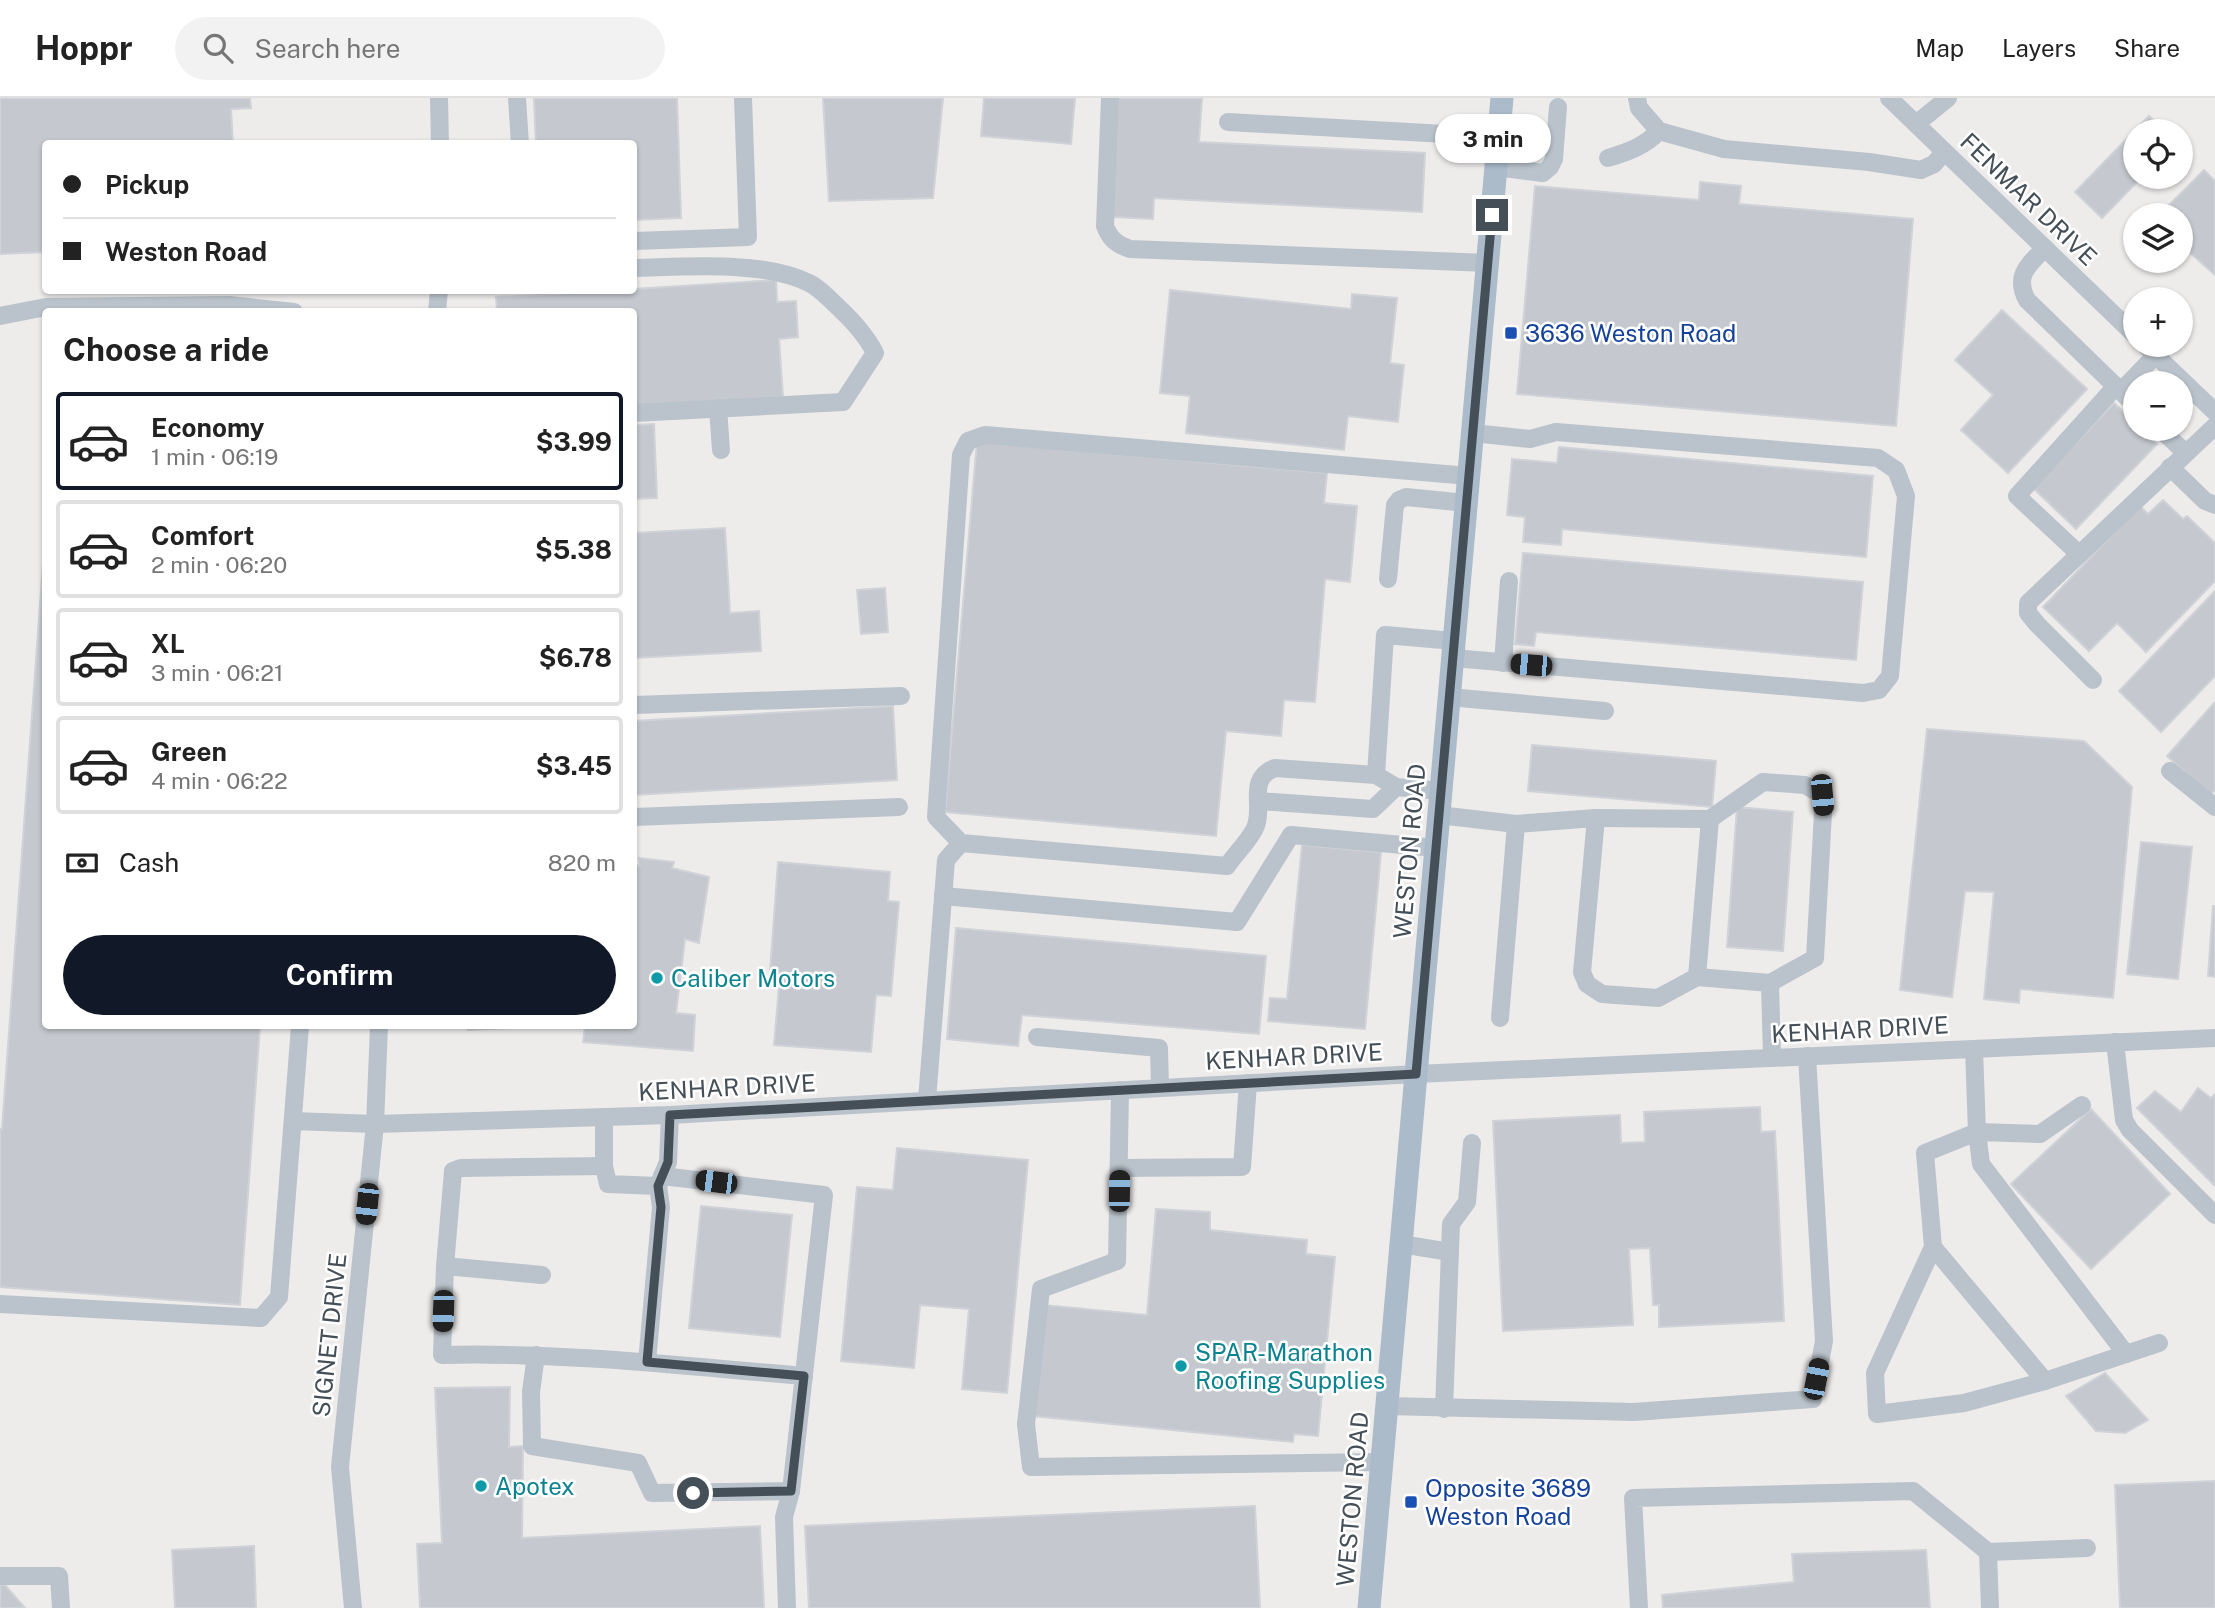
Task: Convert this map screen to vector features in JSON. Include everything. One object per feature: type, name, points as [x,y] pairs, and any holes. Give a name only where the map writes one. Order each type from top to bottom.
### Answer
[{"type":"main road","name":"WESTON ROAD","points":[[1369,1608],[1502,98]]},
{"type":"street","points":[[439,98],[440,140]]},
{"type":"street","points":[[517,98],[520,140]]},
{"type":"street","points":[[637,241],[748,237],[743,98]]},
{"type":"street","points":[[1110,98],[1105,226],[1110,238],[1119,246],[1130,249],[1488,263]]},
{"type":"street","points":[[1637,98],[1639,108],[1659,131],[1724,149],[1869,162],[1921,170],[1934,164],[1944,152]]},
{"type":"street","name":"FENMAR DRIVE","points":[[1889,98],[2123,323]]},
{"type":"street","points":[[1916,124],[1948,98]]},
{"type":"street","points":[[1496,167],[1543,173],[1550,167],[1554,159],[1558,107]]},
{"type":"street","points":[[1228,122],[1499,137]]},
{"type":"street","points":[[1608,158],[1635,149],[1650,141],[1659,131]]},
{"type":"street","points":[[2045,248],[2028,265],[2021,290],[2027,300],[2123,393]]},
{"type":"street","points":[[637,268],[718,267],[762,270],[793,276],[812,284],[843,312],[868,338],[875,353],[843,402],[637,413]]},
{"type":"street","points":[[0,316],[46,307],[229,305],[257,308]]},
{"type":"street","points":[[2079,554],[2017,496],[2145,357]]},
{"type":"street","points":[[2158,357],[2215,412]]},
{"type":"street","points":[[719,408],[721,450]]},
{"type":"street","points":[[2093,680],[2028,613],[2028,603],[2215,426]]},
{"type":"street","points":[[1376,775],[1385,635],[1503,663],[1863,693],[1878,690],[1890,676],[1906,496],[1896,471],[1878,458],[1556,432],[1530,439],[1472,433]]},
{"type":"street","points":[[1441,791],[1396,787],[1376,775],[1275,768],[1265,771],[1260,779],[1255,828],[1227,866],[961,843],[936,817],[961,456],[968,441],[985,435],[1469,476]]},
{"type":"street","points":[[2173,441],[2186,453]]},
{"type":"street","points":[[2170,467],[2205,501],[2215,505]]},
{"type":"street","points":[[1388,579],[1395,505],[1399,500],[1406,498],[1466,503]]},
{"type":"street","points":[[1503,663],[1509,581]]},
{"type":"street","points":[[637,705],[901,696]]},
{"type":"street","points":[[1449,697],[1605,712]]},
{"type":"street","points":[[2170,771],[2215,807]]},
{"type":"street","points":[[1439,815],[1516,824],[1596,818],[1710,819],[1763,782],[1805,785],[1822,795],[1815,958],[1770,983],[1697,976],[1658,998],[1602,994],[1587,984],[1582,972],[1596,818]]},
{"type":"street","points":[[1258,801],[1373,808],[1396,787]]},
{"type":"street","points":[[637,817],[899,807]]},
{"type":"street","points":[[1697,976],[1710,819]]},
{"type":"street","points":[[1500,1018],[1516,824]]},
{"type":"street","points":[[943,896],[1237,922],[1291,835],[1436,848]]},
{"type":"street","points":[[927,1100],[946,860],[961,843]]},
{"type":"street","points":[[1770,983],[1772,1058]]},
{"type":"street","points":[[0,1304],[261,1318],[279,1297],[300,1029]]},
{"type":"street","name":"SIGNET DRIVE","points":[[353,1608],[340,1467],[375,1124],[379,1029]]},
{"type":"street","points":[[1037,1037],[1159,1048],[1160,1088]]},
{"type":"street","name":"KENHAR DRIVE","points":[[293,1121],[375,1124],[670,1115],[1416,1074],[2215,1038]]},
{"type":"street","points":[[2115,1042],[2124,1121],[2215,1215]]},
{"type":"street","points":[[1974,1049],[1981,1164],[2126,1354]]},
{"type":"street","points":[[1387,1406],[1634,1412],[1813,1399],[1824,1341],[1807,1056]]},
{"type":"street","points":[[1119,1168],[1242,1167],[1248,1083]]},
{"type":"street","points":[[1120,1090],[1117,1261],[1041,1289],[1026,1424],[1031,1467],[1382,1461]]},
{"type":"street","points":[[2082,1105],[2040,1134],[1977,1132],[1925,1153],[1933,1248],[1875,1373],[1877,1414],[1964,1403],[2045,1381],[2159,1343]]},
{"type":"street","points":[[647,1362],[661,1207],[660,1181],[668,1162],[670,1115]]},
{"type":"street","points":[[604,1117],[604,1166],[608,1184],[660,1181],[824,1195],[791,1491],[784,1517],[787,1608]]},
{"type":"street","points":[[1444,1409],[1451,1223],[1467,1202],[1472,1143]]},
{"type":"street","points":[[604,1166],[461,1168],[453,1171],[445,1266],[442,1355],[509,1353],[804,1376]]},
{"type":"street","points":[[1401,1244],[1450,1252]]},
{"type":"street","points":[[1933,1248],[2045,1381]]},
{"type":"street","points":[[445,1266],[542,1275]]},
{"type":"street","points":[[536,1355],[531,1392],[532,1446],[638,1463],[652,1493],[791,1491]]},
{"type":"street","points":[[1639,1608],[1633,1498],[1913,1491],[1988,1552],[2087,1548]]},
{"type":"street","points":[[1988,1552],[1990,1608]]},
{"type":"street","points":[[0,1576],[59,1576],[61,1608]]},
{"type":"building","points":[[0,98],[250,98],[251,108],[231,109],[233,140],[42,140],[42,252],[0,254]]},
{"type":"building","points":[[534,98],[677,98],[681,218],[637,220],[637,140],[536,140]]},
{"type":"building","points":[[823,98],[943,98],[933,198],[829,201]]},
{"type":"building","points":[[984,98],[1075,98],[1071,144],[981,136]]},
{"type":"building","points":[[1118,98],[1202,98],[1199,142],[1425,153],[1422,212],[1154,198],[1153,219],[1113,217]]},
{"type":"building","points":[[2123,143],[2123,189],[2130,189],[2102,218],[2075,192]]},
{"type":"building","points":[[2204,170],[2215,181],[2215,275],[2193,256],[2193,203],[2171,203],[2185,189],[2193,189],[2193,181]]},
{"type":"building","points":[[1700,182],[1741,186],[1739,204],[1913,219],[1896,426],[1517,394],[1535,186],[1699,200]]},
{"type":"building","points":[[776,280],[777,302],[796,301],[798,337],[779,339],[783,397],[637,406],[637,308],[497,308],[496,297],[637,294],[637,289]]},
{"type":"building","points":[[1170,290],[1351,309],[1352,294],[1397,298],[1390,363],[1404,365],[1398,422],[1348,416],[1344,450],[1186,433],[1190,396],[1160,393]]},
{"type":"building","points":[[2002,310],[2087,389],[2008,473],[1961,430],[1993,395],[1955,360]]},
{"type":"building","points":[[2114,403],[2123,412],[2123,441],[2154,441],[2157,444],[2076,529],[2033,488]]},
{"type":"building","points":[[654,424],[657,498],[637,499],[637,425]]},
{"type":"building","points":[[977,442],[1327,473],[1324,503],[1357,506],[1350,582],[1325,579],[1315,702],[1284,700],[1281,736],[1226,731],[1216,836],[945,812]]},
{"type":"building","points":[[1559,447],[1873,476],[1866,557],[1562,529],[1561,545],[1523,542],[1525,517],[1507,515],[1512,459],[1557,463]]},
{"type":"building","points":[[2163,500],[2183,519],[2187,516],[2215,543],[2215,581],[2146,652],[2117,623],[2089,651],[2043,607],[2140,506],[2148,514]]},
{"type":"building","points":[[725,528],[730,613],[759,611],[761,651],[637,658],[637,533]]},
{"type":"building","points":[[1523,553],[1863,582],[1856,660],[1536,632],[1534,646],[1515,644]]},
{"type":"building","points":[[42,576],[42,1029],[260,1029],[240,1305],[0,1287],[2,1129]]},
{"type":"building","points":[[885,588],[888,632],[861,634],[857,590]]},
{"type":"building","points":[[2215,591],[2215,676],[2161,732],[2119,691]]},
{"type":"building","points":[[2215,702],[2215,790],[2210,795],[2167,756]]},
{"type":"building","points":[[893,706],[897,780],[637,795],[637,721]]},
{"type":"building","points":[[1927,729],[2084,741],[2132,787],[2113,998],[2020,989],[2019,1003],[1984,999],[1994,892],[1965,891],[1952,997],[1900,990]]},
{"type":"building","points":[[1532,745],[1716,761],[1712,807],[1528,791]]},
{"type":"building","points":[[1737,807],[1793,812],[1783,951],[1727,947]]},
{"type":"building","points":[[2141,842],[2192,847],[2178,979],[2127,974]]},
{"type":"building","points":[[1302,845],[1381,852],[1365,1029],[1268,1021],[1270,998],[1287,999]]},
{"type":"building","name":"Caliber Motors","points":[[639,858],[674,862],[672,868],[709,877],[699,943],[685,939],[676,1013],[695,1015],[693,1051],[583,1042],[585,1029],[637,1029],[637,866],[640,866]]},
{"type":"building","points":[[778,862],[890,872],[888,901],[899,902],[891,996],[876,995],[871,1052],[774,1045],[779,987],[769,985]]},
{"type":"building","points":[[2215,906],[2215,977],[2208,976]]},
{"type":"building","points":[[956,928],[1266,956],[1259,1034],[1022,1015],[1018,1046],[947,1039]]},
{"type":"building","points":[[2198,1088],[2211,1098],[2215,1094],[2215,1186],[2137,1108],[2155,1091],[2181,1112]]},
{"type":"building","points":[[1760,1107],[1761,1132],[1775,1131],[1784,1321],[1659,1327],[1659,1305],[1653,1305],[1650,1248],[1629,1249],[1633,1325],[1503,1331],[1493,1121],[1620,1115],[1621,1143],[1645,1142],[1644,1112]]},
{"type":"building","points":[[2091,1109],[2170,1194],[2091,1269],[2011,1184]]},
{"type":"building","points":[[897,1148],[1028,1160],[1007,1393],[962,1389],[969,1309],[920,1305],[914,1368],[841,1361],[857,1187],[893,1190]]},
{"type":"building","points":[[701,1206],[792,1215],[780,1337],[689,1328]]},
{"type":"building","name":"SPAR-Marathon Roofing Supplies","points":[[1156,1209],[1210,1212],[1210,1230],[1307,1240],[1306,1254],[1335,1257],[1318,1436],[1294,1434],[1293,1442],[1033,1416],[1044,1305],[1147,1315]]},
{"type":"building","points":[[2105,1373],[2148,1420],[2125,1433],[2096,1431],[2066,1396]]},
{"type":"building","name":"Apotex","points":[[510,1387],[509,1447],[523,1446],[522,1538],[760,1526],[764,1608],[420,1608],[417,1544],[442,1543],[435,1388]]},
{"type":"building","points":[[2215,1481],[2215,1608],[2120,1608],[2115,1485]]},
{"type":"building","points":[[1255,1506],[1260,1608],[809,1608],[805,1526]]},
{"type":"building","points":[[254,1546],[256,1608],[175,1608],[172,1550]]},
{"type":"building","points":[[1926,1550],[1930,1608],[1663,1608],[1662,1595],[1794,1582],[1792,1554]]},
{"type":"building","points":[[0,1585],[5,1585],[25,1608],[0,1608]]},
{"type":"place","name":"3636 Weston Road","points":[[1511,333]]},
{"type":"place","name":"Caliber Motors","points":[[657,978]]},
{"type":"place","name":"SPAR-Marathon Roofing Supplies","points":[[1181,1366]]},
{"type":"place","name":"Apotex","points":[[481,1486]]},
{"type":"place","name":"Opposite 3689 Weston Road","points":[[1411,1502]]},
{"type":"route","points":[[693,1493],[791,1491],[804,1376],[647,1362],[661,1207],[658,1186],[668,1162],[670,1115],[1416,1074],[1492,215]]}]
